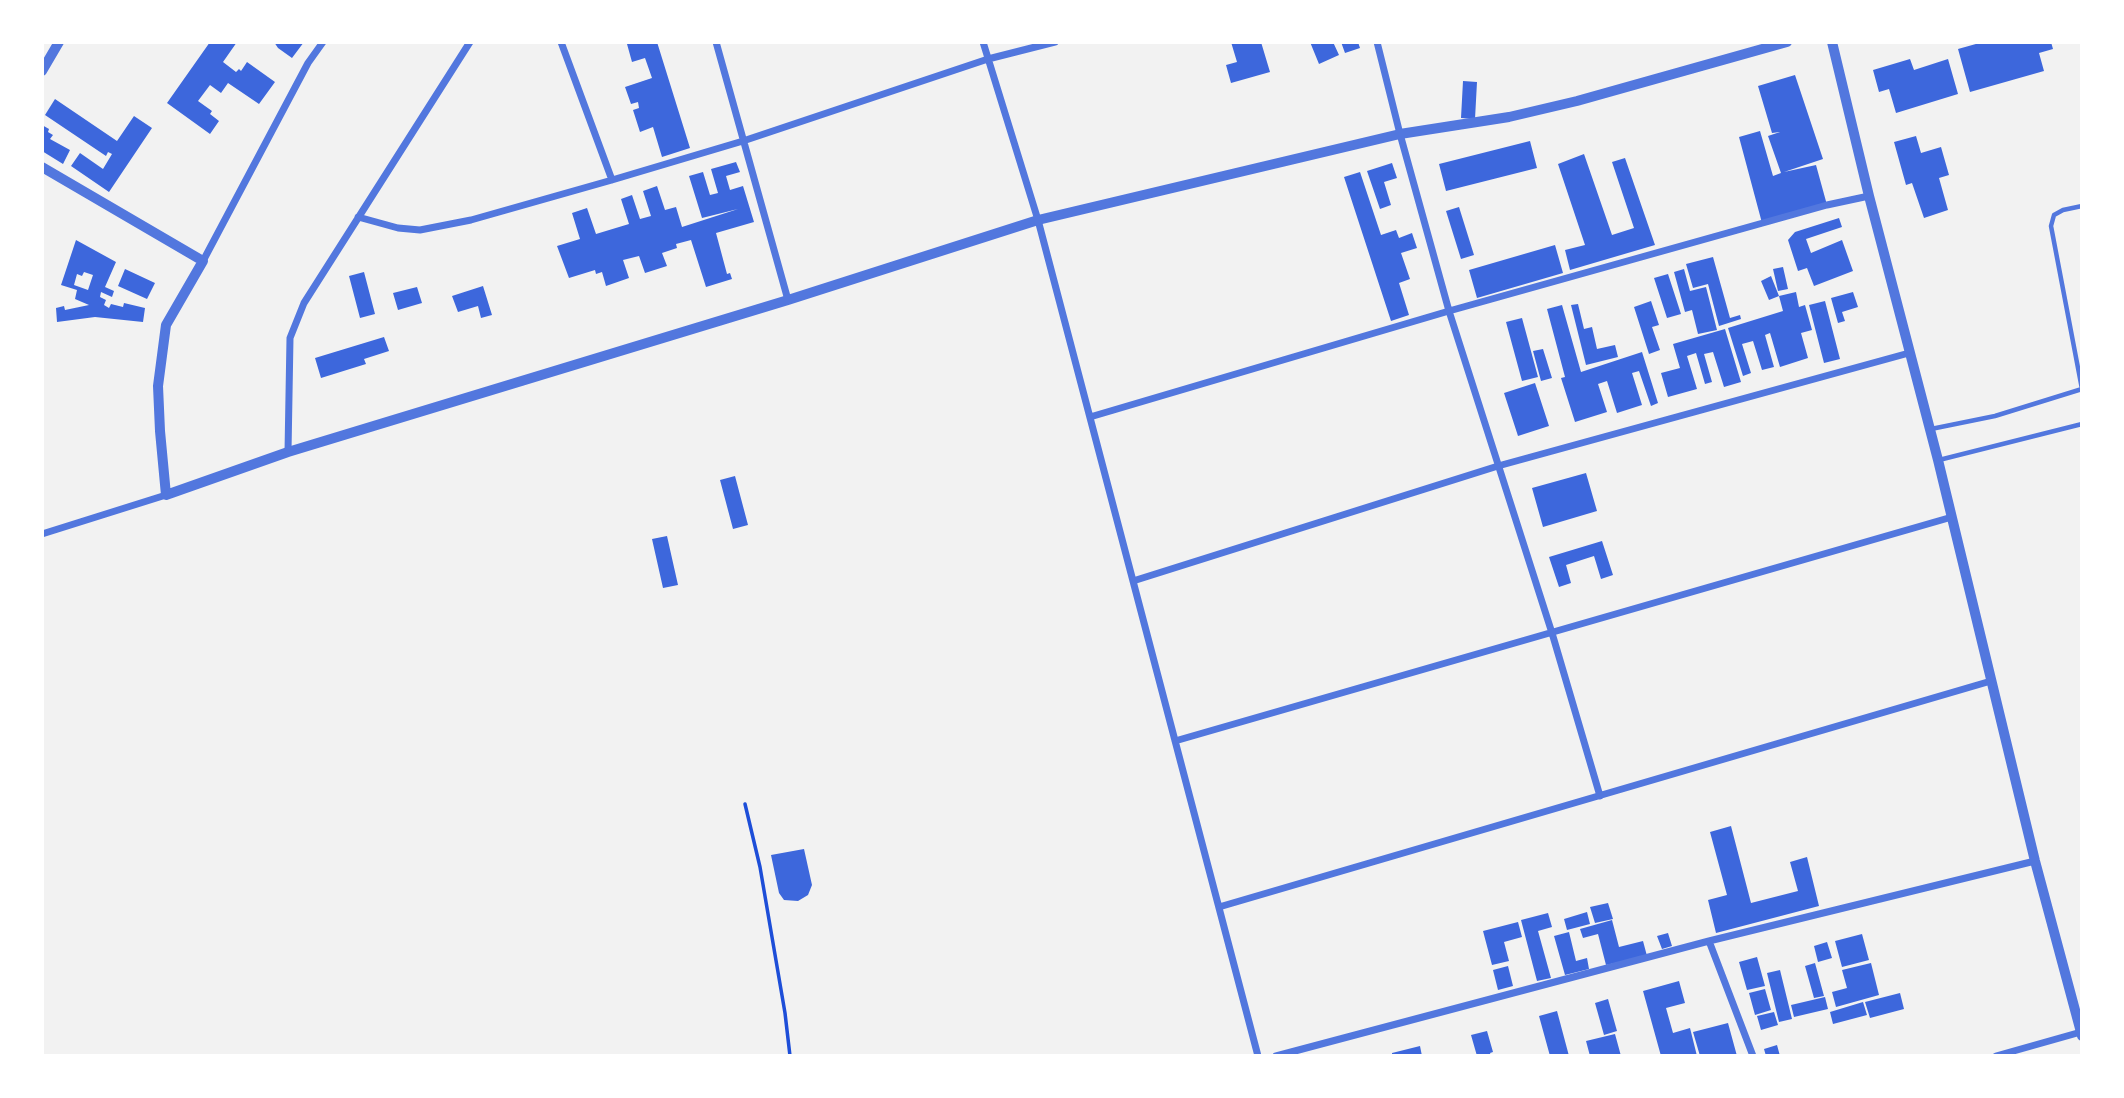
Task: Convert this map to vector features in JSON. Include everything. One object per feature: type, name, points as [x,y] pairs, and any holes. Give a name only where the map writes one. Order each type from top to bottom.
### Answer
[{"type":"street","points":[[42,71],[59,42]]},
{"type":"street","points":[[166,495],[158,386],[166,325],[323,42]]},
{"type":"street","points":[[288,452],[290,338],[303,303],[470,42]]},
{"type":"street","points":[[561,42],[612,180]]},
{"type":"street","points":[[716,42],[788,300]]},
{"type":"street","points":[[983,42],[1038,220],[1258,1056]]},
{"type":"street","points":[[358,217],[398,228],[420,230],[471,219],[743,141],[988,59],[1055,42]]},
{"type":"street","points":[[1377,42],[1449,311],[1552,633],[1600,796]]},
{"type":"street","points":[[42,534],[166,495],[288,452],[788,300],[1038,220],[1401,134],[1509,117],[1577,101],[1787,42]]},
{"type":"street","points":[[1832,42],[1938,460],[2035,861],[2082,1034],[1996,1056]]},
{"type":"street","points":[[42,167],[203,261]]},
{"type":"street","points":[[1090,417],[1449,311],[1827,205],[1869,196]]},
{"type":"street","points":[[1133,581],[1498,466],[1909,353]]},
{"type":"street","points":[[1175,741],[1952,517]]},
{"type":"street","points":[[1219,907],[1991,681]]},
{"type":"street","points":[[1276,1056],[1709,941],[2035,861]]},
{"type":"street","points":[[1709,941],[1754,1056]]},
{"type":"lane","points":[[1929,429],[1995,416],[2082,389],[2051,226],[2054,215],[2082,206]]},
{"type":"lane","points":[[1938,460],[2082,424]]},
{"type":"path","points":[[745,804],[760,867],[790,1056]]},
{"type":"building","points":[[210,42],[237,42],[223,62],[236,72],[239,69],[241,71],[247,62],[275,82],[259,104],[228,83],[221,93],[210,85],[198,101],[212,111],[210,114],[219,121],[210,134],[167,103]]},
{"type":"building","points":[[274,42],[304,42],[292,58]]},
{"type":"building","points":[[657,42],[690,148],[662,157],[653,127],[640,132],[633,110],[639,108],[638,102],[631,104],[625,87],[652,78],[645,58],[632,62],[627,44]]},
{"type":"building","points":[[1231,42],[1261,42],[1270,72],[1231,83],[1226,65],[1237,62]]},
{"type":"building","points":[[1310,42],[1333,42],[1339,55],[1319,64]]},
{"type":"building","points":[[1341,42],[1358,42],[1360,48],[1345,53]]},
{"type":"building","points":[[1983,42],[2051,42],[2053,49],[2039,53],[2044,71],[1970,92],[1958,49]]},
{"type":"building","points":[[1910,59],[1914,70],[1948,59],[1958,94],[1896,113],[1889,89],[1879,92],[1873,70]]},
{"type":"building","points":[[1795,75],[1823,159],[1784,172],[1816,165],[1827,205],[1762,223],[1739,137],[1760,131],[1773,176],[1781,173],[1768,136],[1780,132],[1772,133],[1758,86]]},
{"type":"building","points":[[1463,81],[1477,82],[1475,119],[1461,118]]},
{"type":"building","points":[[55,99],[117,141],[134,116],[152,128],[109,192],[71,166],[80,153],[103,169],[112,154],[108,152],[106,156],[45,115]]},
{"type":"building","points":[[42,125],[53,135],[50,139],[70,150],[63,164],[42,151]]},
{"type":"building","points":[[1916,136],[1921,153],[1941,147],[1949,175],[1939,178],[1948,210],[1924,218],[1912,183],[1906,185],[1894,142]]},
{"type":"building","points":[[1530,141],[1537,168],[1446,191],[1439,164]]},
{"type":"building","points":[[1584,154],[1612,235],[1634,228],[1612,162],[1625,158],[1655,245],[1570,270],[1565,250],[1585,245],[1558,164]]},
{"type":"building","points":[[736,162],[740,172],[726,176],[730,190],[743,186],[754,222],[716,233],[727,274],[730,273],[732,279],[706,287],[691,240],[676,244],[677,248],[662,253],[667,266],[645,273],[639,256],[623,260],[629,278],[606,286],[602,272],[596,274],[595,270],[569,278],[557,246],[580,239],[572,213],[587,208],[596,234],[629,224],[621,199],[632,195],[640,219],[651,216],[643,191],[657,186],[665,210],[676,207],[682,227],[738,209],[702,218],[689,176],[703,172],[710,195],[718,193],[711,169]]},
{"type":"building","points":[[1392,163],[1397,178],[1384,182],[1391,205],[1380,209],[1367,171]]},
{"type":"building","points":[[1360,172],[1381,235],[1396,230],[1399,238],[1412,233],[1417,248],[1401,253],[1410,279],[1399,283],[1409,315],[1391,321],[1344,177]]},
{"type":"building","points":[[1459,207],[1474,255],[1461,259],[1446,211]]},
{"type":"building","points":[[1839,218],[1842,227],[1806,239],[1811,253],[1842,240],[1853,271],[1814,286],[1807,268],[1798,271],[1788,240],[1795,232]]},
{"type":"building","points":[[76,240],[116,262],[105,287],[114,291],[112,297],[101,292],[100,297],[106,300],[104,305],[109,308],[111,304],[123,307],[124,303],[145,308],[143,322],[95,317],[57,322],[56,308],[64,306],[65,310],[89,305],[75,299],[77,290],[61,285]],"holes":[[[84,272],[93,275],[88,290],[74,285],[77,274],[82,276]]]},
{"type":"building","points":[[1555,245],[1563,273],[1477,298],[1469,270]]},
{"type":"building","points":[[1713,257],[1730,318],[1740,315],[1741,319],[1719,326],[1708,284],[1693,288],[1686,264]]},
{"type":"building","points":[[1783,267],[1788,289],[1778,291],[1773,269]]},
{"type":"building","points":[[125,269],[155,283],[147,299],[118,286]]},
{"type":"building","points":[[1684,269],[1690,291],[1706,287],[1717,330],[1698,334],[1692,310],[1685,312],[1674,272]]},
{"type":"building","points":[[364,272],[375,314],[360,318],[349,276]]},
{"type":"building","points":[[1668,274],[1681,314],[1667,318],[1654,278]]},
{"type":"building","points":[[1771,276],[1779,296],[1769,300],[1761,281]]},
{"type":"building","points":[[483,286],[492,315],[481,318],[478,306],[458,312],[452,296]]},
{"type":"building","points":[[417,287],[422,303],[398,310],[393,293]]},
{"type":"building","points":[[1796,292],[1799,307],[1805,305],[1812,330],[1801,333],[1808,358],[1780,367],[1770,333],[1765,335],[1774,367],[1762,370],[1753,341],[1742,344],[1751,373],[1743,376],[1728,328],[1783,311],[1779,296]]},
{"type":"building","points":[[1853,292],[1858,307],[1842,312],[1845,321],[1838,323],[1831,298]]},
{"type":"building","points":[[1651,301],[1659,325],[1652,327],[1660,350],[1649,354],[1634,307]]},
{"type":"building","points":[[1825,301],[1840,359],[1824,363],[1809,305]]},
{"type":"building","points":[[1578,304],[1584,329],[1592,327],[1597,349],[1615,345],[1618,357],[1586,365],[1571,305]]},
{"type":"building","points":[[1562,305],[1581,372],[1642,352],[1658,403],[1651,406],[1639,371],[1632,373],[1642,405],[1617,413],[1607,381],[1598,384],[1607,412],[1575,422],[1561,378],[1565,377],[1547,309]]},
{"type":"building","points":[[1522,318],[1538,377],[1522,381],[1506,322]]},
{"type":"building","points":[[1725,329],[1741,382],[1724,387],[1713,352],[1704,354],[1712,382],[1705,384],[1696,353],[1687,356],[1697,389],[1668,397],[1661,373],[1680,368],[1673,344]]},
{"type":"building","points":[[384,337],[389,351],[364,359],[366,364],[321,378],[315,358]]},
{"type":"building","points":[[1543,349],[1552,378],[1541,381],[1533,351]]},
{"type":"building","points":[[1535,383],[1549,426],[1518,436],[1504,393]]},
{"type":"building","points":[[1586,473],[1597,511],[1543,527],[1532,488]]},
{"type":"building","points":[[735,476],[748,525],[733,529],[720,480]]},
{"type":"building","points":[[667,536],[678,585],[663,588],[652,539]]},
{"type":"building","points":[[1602,541],[1613,575],[1601,579],[1594,556],[1566,565],[1571,583],[1559,587],[1549,557]]},
{"type":"building","points":[[1731,826],[1751,903],[1798,891],[1790,862],[1807,857],[1819,906],[1716,933],[1708,900],[1727,895],[1710,832]]},
{"type":"building","points":[[804,849],[812,885],[808,895],[798,901],[784,900],[779,893],[771,855]]},
{"type":"building","points":[[1608,903],[1613,919],[1595,923],[1590,907]]},
{"type":"building","points":[[1587,912],[1590,924],[1567,930],[1564,919]]},
{"type":"building","points":[[1548,913],[1552,927],[1538,931],[1551,978],[1537,981],[1521,920]]},
{"type":"building","points":[[1612,920],[1619,947],[1643,941],[1647,956],[1606,965],[1598,934],[1583,938],[1580,929]]},
{"type":"building","points":[[1518,922],[1522,937],[1504,942],[1509,961],[1492,965],[1483,931]]},
{"type":"building","points":[[1569,932],[1576,961],[1587,958],[1589,969],[1565,975],[1554,936]]},
{"type":"building","points":[[1668,933],[1672,946],[1662,949],[1657,936]]},
{"type":"building","points":[[1862,934],[1869,960],[1842,967],[1835,941]]},
{"type":"building","points":[[1827,942],[1832,958],[1818,962],[1814,946]]},
{"type":"building","points":[[1757,957],[1765,986],[1747,990],[1739,962]]},
{"type":"building","points":[[1815,963],[1824,996],[1814,998],[1805,966]]},
{"type":"building","points":[[1871,963],[1879,995],[1836,1007],[1832,992],[1847,988],[1842,970]]},
{"type":"building","points":[[1508,966],[1513,986],[1498,990],[1493,970]]},
{"type":"building","points":[[1780,970],[1792,1019],[1779,1022],[1767,973]]},
{"type":"building","points":[[1679,981],[1685,1003],[1666,1008],[1673,1033],[1690,1028],[1697,1056],[1661,1056],[1643,991]]},
{"type":"building","points":[[1765,989],[1771,1010],[1755,1015],[1749,993]]},
{"type":"building","points":[[1900,993],[1904,1009],[1870,1018],[1865,1002]]},
{"type":"building","points":[[1825,997],[1828,1009],[1794,1017],[1791,1005]]},
{"type":"building","points":[[1608,999],[1617,1031],[1604,1035],[1595,1003]]},
{"type":"building","points":[[1863,1002],[1867,1015],[1833,1024],[1830,1012]]},
{"type":"building","points":[[1557,1011],[1569,1056],[1550,1056],[1539,1016]]},
{"type":"building","points":[[1774,1012],[1778,1025],[1761,1030],[1757,1016]]},
{"type":"building","points":[[1728,1023],[1737,1056],[1700,1056],[1693,1032]]},
{"type":"building","points":[[1487,1031],[1493,1052],[1490,1053],[1491,1056],[1477,1056],[1471,1035]]},
{"type":"building","points":[[1615,1034],[1621,1056],[1590,1056],[1586,1041]]},
{"type":"building","points":[[1777,1045],[1780,1056],[1766,1056],[1764,1049]]},
{"type":"building","points":[[1420,1046],[1422,1056],[1392,1056],[1392,1053]]}]
